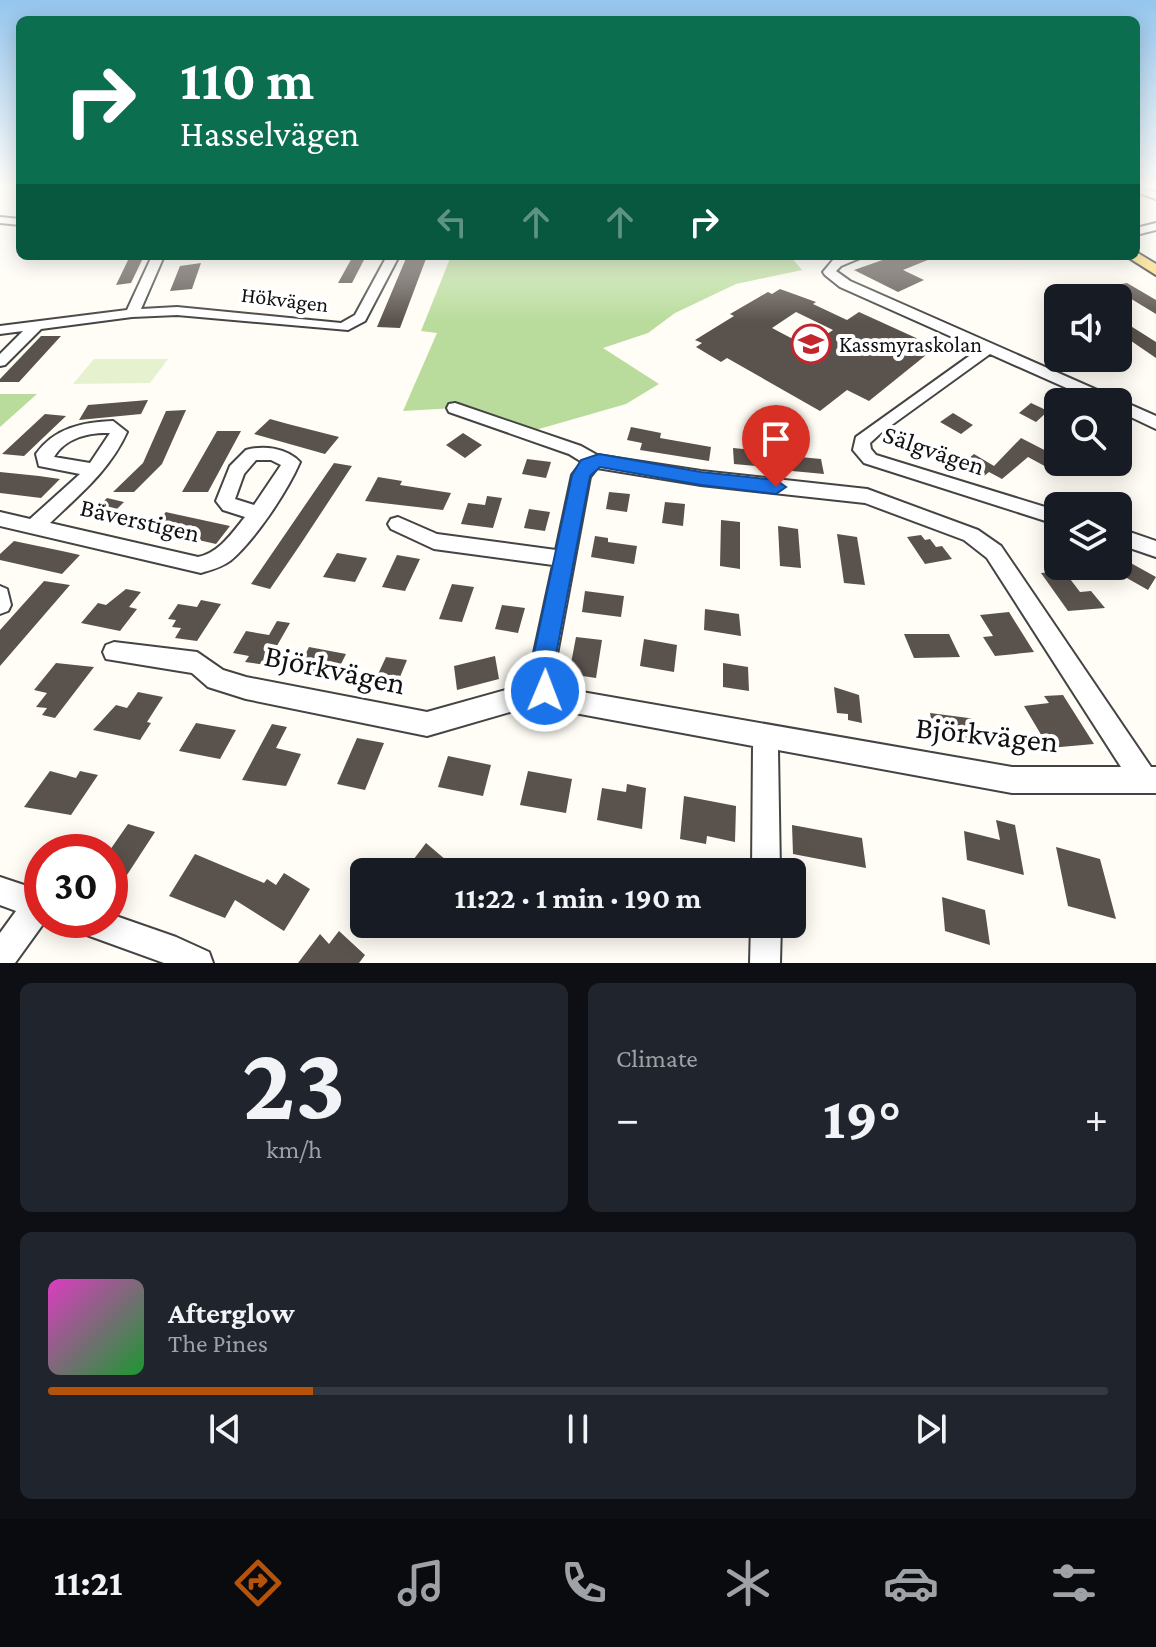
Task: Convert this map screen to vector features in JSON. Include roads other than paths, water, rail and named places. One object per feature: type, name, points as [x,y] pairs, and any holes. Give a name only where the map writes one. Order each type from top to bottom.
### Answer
[{"type":"street","points":[[132,313],[156,260]]},
{"type":"street","name":"Hökvägen","points":[[0,330],[132,313],[208,312],[343,327],[360,318],[391,260]]},
{"type":"street","points":[[846,260],[837,263],[829,272],[845,284],[1080,388]]},
{"type":"street","points":[[0,362],[36,326]]},
{"type":"street","name":"Sälgvägen","points":[[989,348],[876,428],[862,441],[862,450],[870,459],[1044,514]]},
{"type":"street","points":[[455,408],[490,423],[575,450],[593,461],[701,478],[867,496],[981,541],[994,552],[1150,780]]},
{"type":"street","points":[[1132,412],[1156,423]]},
{"type":"street","points":[[545,691],[541,676],[581,475],[593,461]]},
{"type":"street","name":"Bäverstigen","points":[[36,525],[94,470]]},
{"type":"street","name":"Bäverstigen","points":[[0,519],[198,565],[223,556],[257,513]]},
{"type":"street","points":[[398,524],[434,541],[565,559]]},
{"type":"street","points":[[1132,541],[1156,549]]},
{"type":"street","points":[[0,595],[0,605]]},
{"type":"street","name":"Björkvägen","points":[[114,652],[197,663],[216,679],[246,688],[427,724],[545,691],[553,698],[576,704],[1012,780],[1150,780]]},
{"type":"street","points":[[765,738],[766,858]]},
{"type":"street","points":[[0,891],[24,900]]},
{"type":"street","points":[[0,958],[24,927]]},
{"type":"street","points":[[128,935],[198,963]]},
{"type":"street","points":[[765,963],[766,938]]},
{"type":"place","name":"Kassmyraskolan","points":[[811,344]]}]
